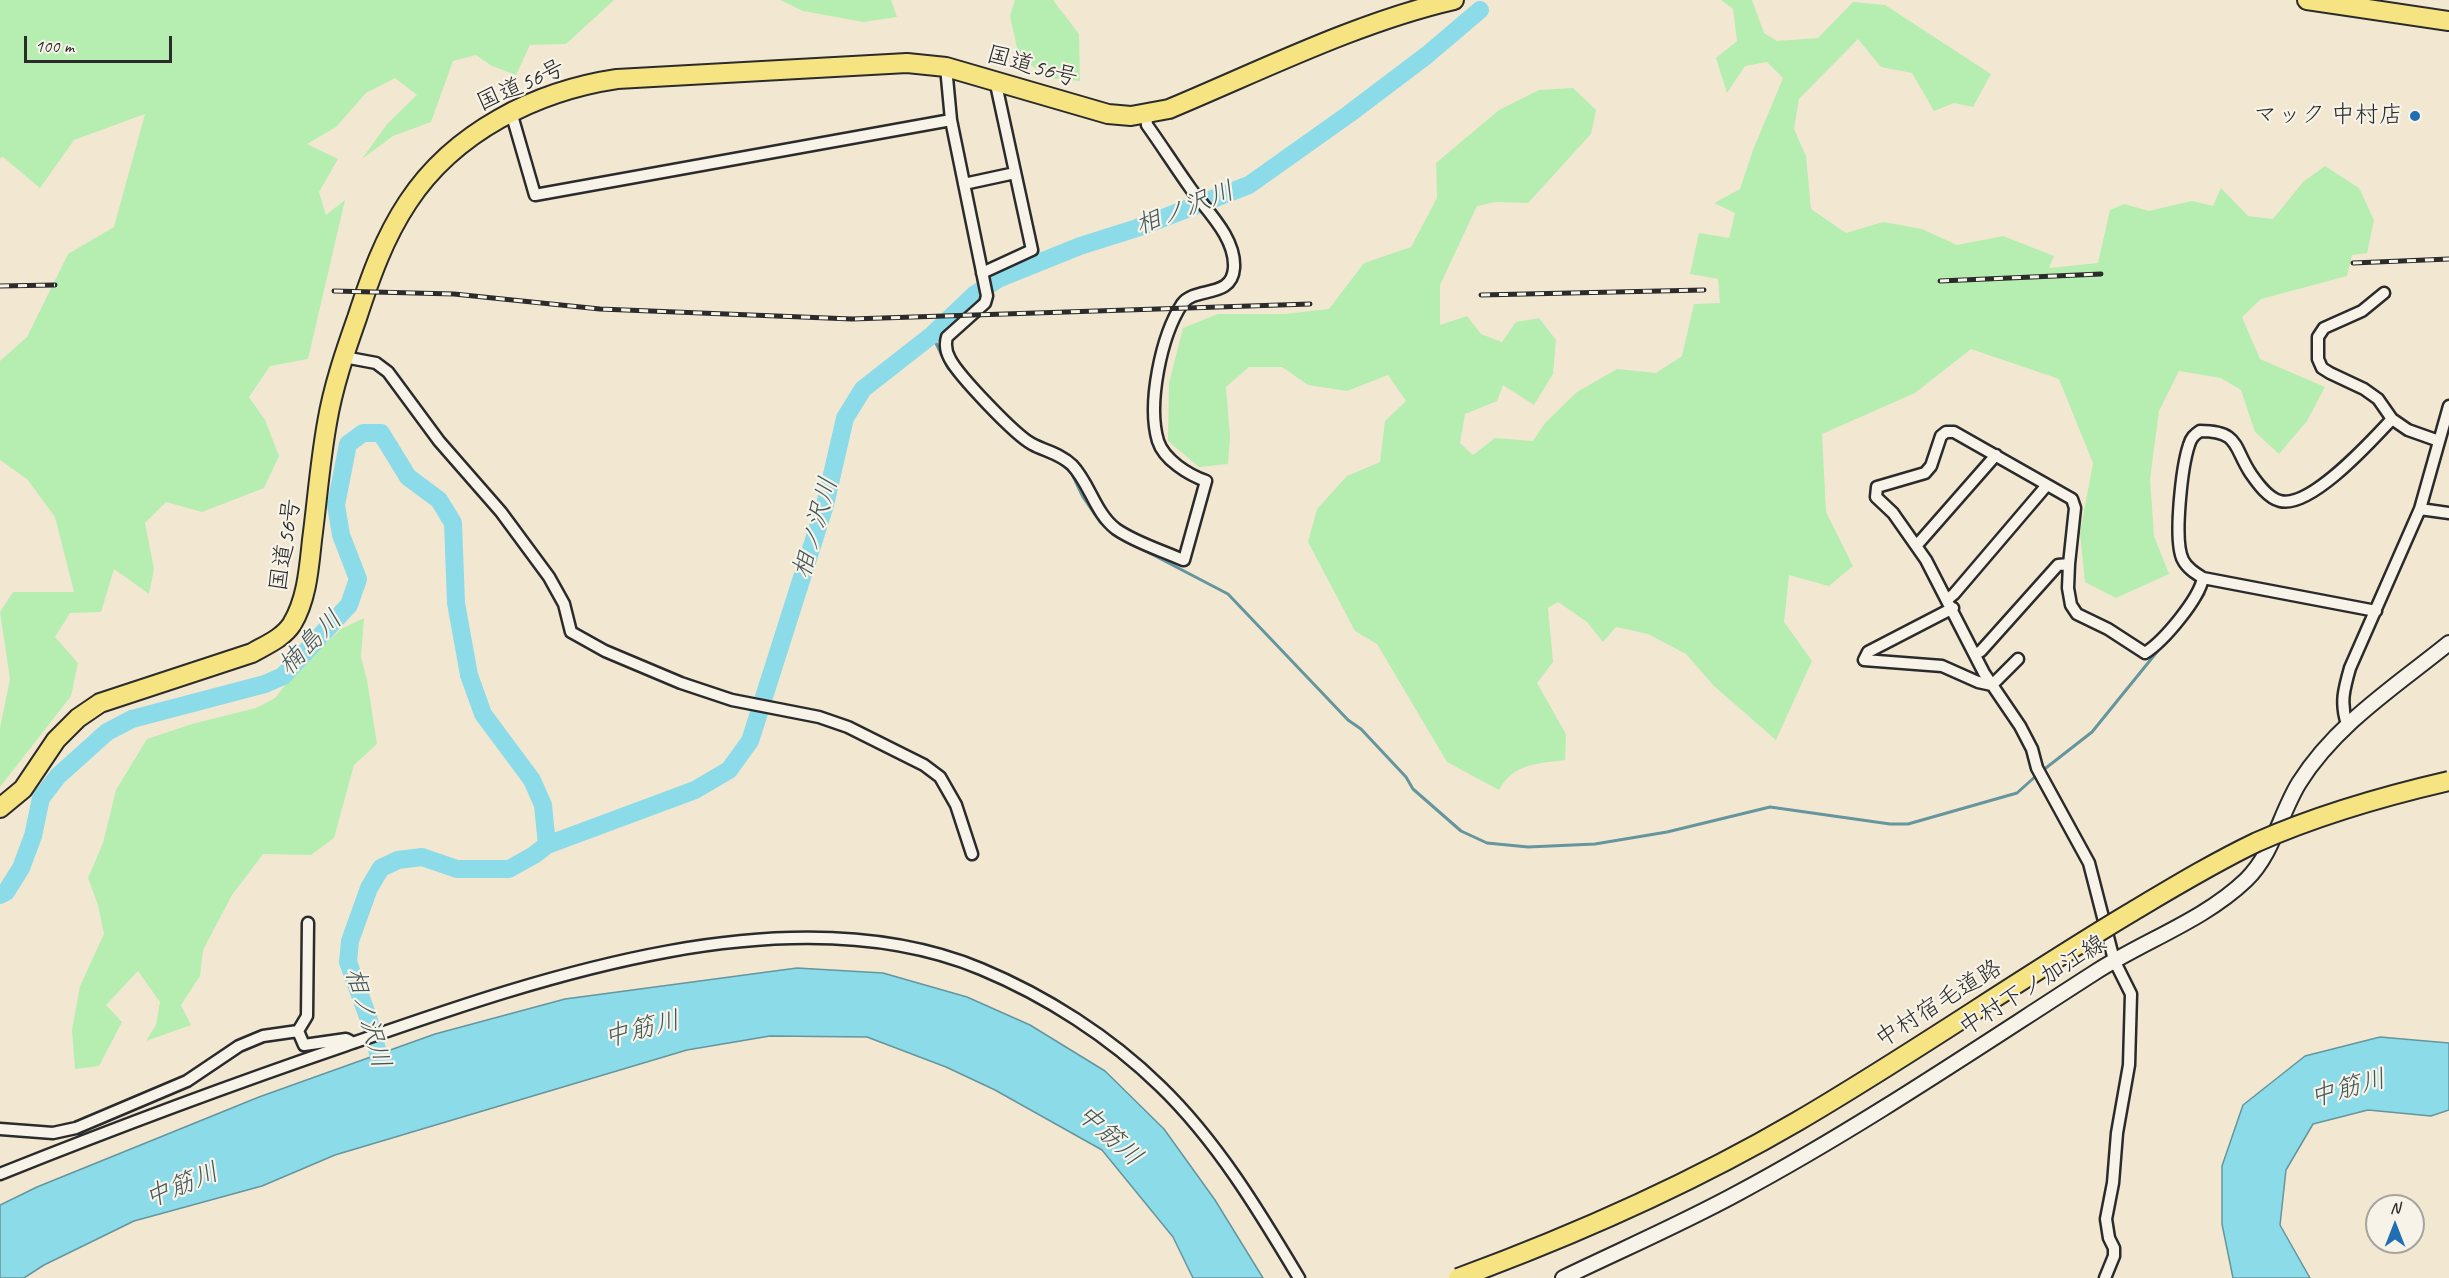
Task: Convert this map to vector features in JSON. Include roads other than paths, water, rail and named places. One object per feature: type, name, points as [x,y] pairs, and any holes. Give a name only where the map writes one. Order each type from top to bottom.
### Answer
[{"type":"highway","name":"国道56号","points":[[0,808],[23,789],[56,740],[78,718],[100,703],[252,653],[275,640],[291,625],[301,605],[308,575],[327,423],[344,357],[373,269],[390,232],[408,201],[424,180],[448,155],[480,129],[512,112],[586,84],[617,79],[907,63],[946,68],[1108,114],[1146,114],[1169,109],[1340,38],[1405,14],[1454,0]]},
{"type":"highway","points":[[2307,0],[2449,21]]},
{"type":"highway","name":"中村宿毛道路","points":[[1458,1278],[1654,1198],[1737,1155],[1798,1121],[2101,930],[2200,872],[2258,842],[2321,817],[2449,781]]},
{"type":"main road","name":"中村下ノ加江線","points":[[1563,1278],[1737,1194],[1841,1135],[2114,960],[2223,898],[2247,879],[2262,860],[2298,784],[2325,747],[2347,724],[2449,643]]},
{"type":"street","points":[[946,68],[951,120],[987,296],[985,303],[946,337],[949,358],[962,376],[1030,444],[1055,453],[1072,465],[1095,504],[1114,527],[1183,560],[1206,481],[1190,475],[1167,455],[1158,443],[1155,419],[1157,386],[1163,350],[1173,319],[1184,301],[1191,295],[1217,291],[1226,284],[1234,270],[1233,256],[1224,234],[1147,125],[1146,114]]},
{"type":"street","points":[[983,276],[1032,250],[997,89],[1000,83]]},
{"type":"street","points":[[512,112],[535,195],[951,120]]},
{"type":"street","points":[[964,184],[1015,173]]},
{"type":"street","points":[[2384,293],[2362,311],[2324,328],[2318,337],[2318,359],[2322,368],[2364,389],[2378,399],[2392,419],[2408,430],[2439,441]]},
{"type":"street","points":[[344,357],[376,363],[388,372],[439,441],[501,512],[549,577],[564,604],[571,632],[605,651],[681,683],[744,702],[819,717],[848,727],[932,771],[940,777],[956,805],[972,854]]},
{"type":"street","points":[[2347,724],[2342,707],[2343,691],[2350,668],[2420,508],[2449,406]]},
{"type":"street","points":[[2376,611],[2203,578],[2193,572],[2183,561],[2179,547],[2180,506],[2188,446],[2192,437],[2200,431],[2224,434],[2235,441],[2250,473],[2270,496],[2282,502],[2292,500],[2319,487],[2346,466],[2392,419]]},
{"type":"street","points":[[2105,1278],[2114,1256],[2106,1219],[2113,1183],[2117,1133],[2129,1065],[2132,994],[2114,960],[2088,863],[2037,768],[2032,749],[2020,726],[1992,685],[1917,545],[1893,513],[1876,496],[1878,487],[1925,472],[1932,466],[1941,436],[1946,432],[1954,432],[2072,499],[2075,508],[2068,564],[2071,605],[2078,614],[2108,629],[2145,653],[2156,646],[2186,608],[2201,588],[2203,578]]},
{"type":"street","points":[[1917,545],[1996,455]]},
{"type":"street","points":[[1992,685],[1978,682],[1942,666],[1864,660],[1868,652],[1950,603],[1954,594],[2047,485]]},
{"type":"street","points":[[2420,508],[2449,513]]},
{"type":"street","points":[[1976,654],[2058,565],[2068,564]]},
{"type":"street","points":[[1992,685],[2018,659]]},
{"type":"street","points":[[298,1031],[307,1016],[308,922]]},
{"type":"street","points":[[0,1174],[231,1085],[401,1025],[525,986],[619,963],[710,945],[794,938],[850,939],[924,951],[979,968],[1023,988],[1110,1044],[1161,1087],[1206,1138],[1246,1192],[1299,1278]]},
{"type":"street","points":[[298,1031],[304,1045],[346,1039],[353,1043]]},
{"type":"street","points":[[0,1129],[53,1133],[76,1128],[187,1081],[239,1046],[263,1036],[298,1031]]},
{"type":"water","name":"中筋川","points":[[797,968],[883,973],[967,997],[1030,1025],[1105,1071],[1164,1129],[1215,1200],[1263,1278],[1193,1278],[1173,1237],[1102,1150],[995,1090],[946,1067],[867,1037],[770,1036],[687,1050],[335,1155],[262,1186],[134,1221],[44,1265],[24,1278],[0,1278],[0,1205],[37,1187],[259,1097],[435,1034],[565,999]]},
{"type":"water","name":"中筋川","points":[[2380,1037],[2449,1043],[2449,1110],[2431,1116],[2368,1110],[2313,1124],[2286,1170],[2280,1225],[2310,1278],[2233,1278],[2222,1224],[2222,1166],[2243,1105],[2305,1056]]},
{"type":"waterway","name":"相ノ沢川","points":[[385,1078],[368,1017],[348,962],[350,941],[369,888],[381,868],[398,860],[422,857],[457,869],[509,869],[547,845],[695,790],[729,770],[750,741],[825,505],[845,418],[863,389],[932,335],[974,295],[998,279],[1080,246],[1137,228],[1249,185],[1427,55],[1480,10]]},
{"type":"waterway","points":[[932,335],[948,368],[963,384]]},
{"type":"waterway","points":[[998,422],[1015,438]]},
{"type":"waterway","name":"楠島川","points":[[0,895],[6,892],[21,868],[33,836],[41,798],[58,776],[107,732],[132,719],[265,684],[283,676],[349,605],[358,579],[341,535],[336,505],[348,444],[363,433],[381,433],[408,477],[439,500],[453,523],[456,603],[469,675],[483,714],[532,780],[543,805],[547,845]]},
{"type":"waterway","points":[[1055,459],[1071,472],[1083,497],[1100,522],[1115,535],[1228,594],[1348,720],[1361,729],[1406,777],[1413,789],[1461,831],[1487,843],[1528,847],[1595,844],[1667,832],[1770,807],[1890,824],[1908,824],[2017,793],[2037,775]]},
{"type":"waterway","points":[[2196,605],[2204,594]]},
{"type":"waterway","points":[[2042,771],[2092,732],[2165,642]]},
{"type":"railway","points":[[2353,263],[2449,259]]},
{"type":"railway","points":[[1940,281],[2101,274]]},
{"type":"railway","points":[[0,286],[55,285]]},
{"type":"railway","points":[[1481,295],[1704,290]]},
{"type":"railway","points":[[334,291],[454,294],[600,309],[852,319],[1310,304]]},
{"type":"place","name":"マック 中村店","points":[[2415,116]]}]
